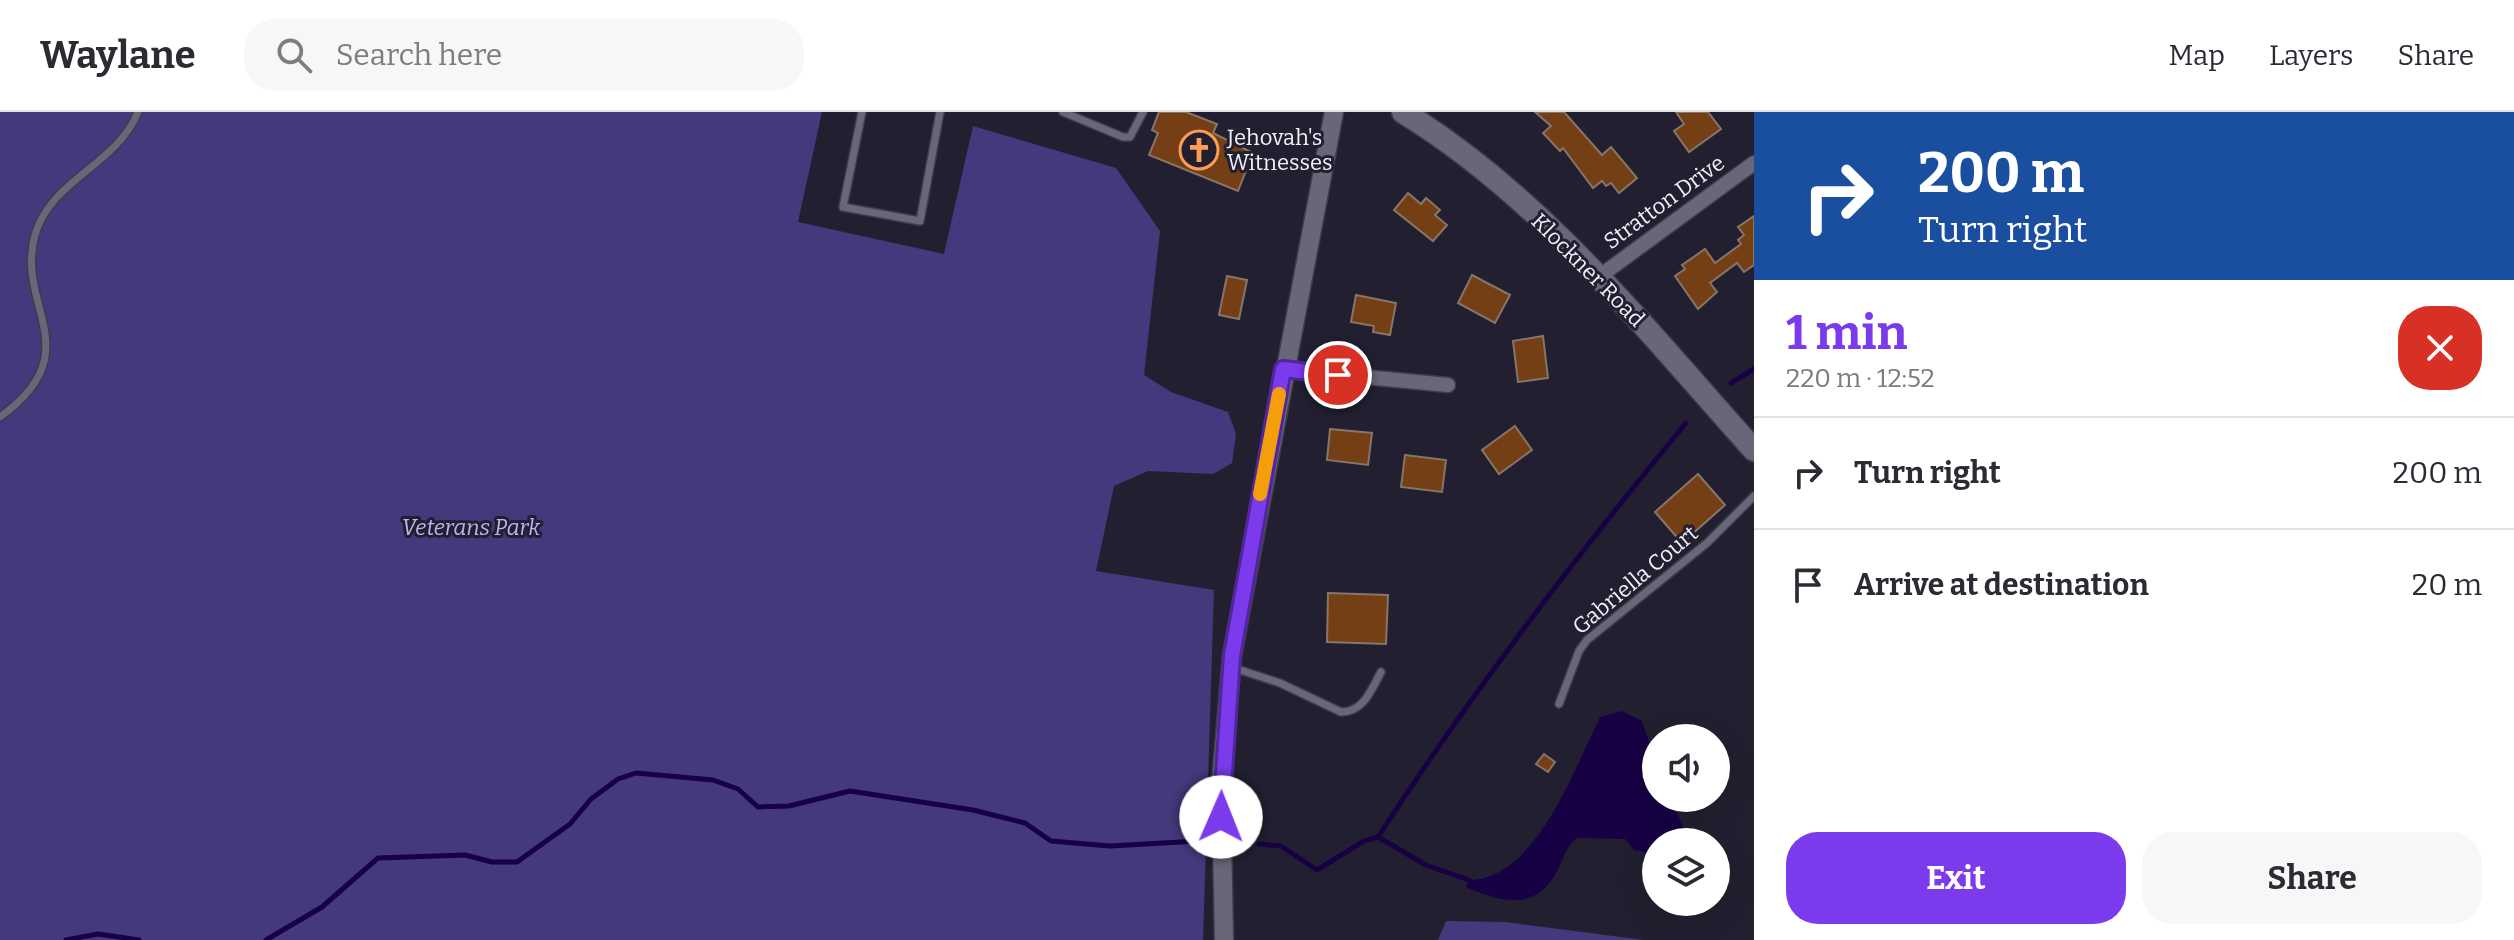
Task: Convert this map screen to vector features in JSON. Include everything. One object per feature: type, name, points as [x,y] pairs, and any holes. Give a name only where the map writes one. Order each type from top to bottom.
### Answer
[{"type":"main road","name":"Klockner Road","points":[[1403,112],[1473,159],[1600,276],[1754,450]]},
{"type":"street","points":[[1224,940],[1221,784],[1231,667],[1283,369],[1334,112]]},
{"type":"street","name":"Stratton Drive","points":[[1600,276],[1754,163]]},
{"type":"street","points":[[1283,369],[1448,385]]},
{"type":"lane","points":[[0,417],[18,404],[36,379],[47,352],[46,323],[31,270],[41,214],[59,191],[119,142],[138,112]]},
{"type":"lane","points":[[862,112],[843,207],[920,221],[940,112]]},
{"type":"lane","points":[[1063,112],[1123,137],[1135,132],[1143,112]]},
{"type":"lane","name":"Gabriella Court","points":[[1559,704],[1587,640],[1707,543],[1754,496]]},
{"type":"lane","points":[[1231,667],[1280,683],[1341,712],[1353,712],[1365,702],[1381,672]]},
{"type":"green space","name":"Veterans Park","points":[[0,112],[822,112],[798,222],[944,254],[973,126],[1116,168],[1160,231],[1144,375],[1171,392],[1228,412],[1236,434],[1232,463],[1213,474],[1148,471],[1114,486],[1096,571],[1214,590],[1203,940],[0,940]]},
{"type":"green space","points":[[1446,921],[1505,922],[1644,940],[1438,940]]},
{"type":"shaded area","points":[[1622,711],[1642,721],[1642,812],[1676,812],[1684,828],[1642,828],[1642,851],[1634,850],[1625,839],[1577,838],[1546,886],[1526,899],[1491,897],[1466,887],[1469,880],[1493,875],[1514,862],[1533,842],[1565,791],[1600,717]]},
{"type":"building","name":"Jehovah's Witnesses","points":[[1159,112],[1186,112],[1217,124],[1213,133],[1253,153],[1238,191],[1149,155],[1158,133],[1152,130]]},
{"type":"building","points":[[1535,112],[1564,112],[1602,155],[1611,147],[1637,178],[1619,193],[1611,183],[1606,186],[1602,181],[1593,188],[1563,148],[1560,151],[1543,133],[1551,126]]},
{"type":"building","points":[[1676,112],[1708,112],[1721,129],[1689,152],[1674,131],[1684,124]]},
{"type":"building","points":[[1408,193],[1421,204],[1426,198],[1440,210],[1435,215],[1447,225],[1433,241],[1394,210]]},
{"type":"building","points":[[1754,216],[1754,265],[1744,272],[1737,263],[1710,283],[1717,292],[1698,309],[1675,276],[1685,269],[1682,265],[1705,249],[1715,263],[1741,244],[1738,240],[1744,235],[1738,227]]},
{"type":"building","points":[[1472,275],[1510,295],[1495,323],[1458,303]]},
{"type":"building","points":[[1227,276],[1247,280],[1239,319],[1219,315]]},
{"type":"building","points":[[1356,295],[1396,303],[1390,335],[1373,332],[1374,326],[1351,322]]},
{"type":"building","points":[[1543,336],[1548,378],[1518,382],[1513,341]]},
{"type":"building","points":[[1515,426],[1532,450],[1499,474],[1482,450]]},
{"type":"building","points":[[1330,429],[1372,433],[1368,465],[1327,460]]},
{"type":"building","points":[[1405,455],[1446,460],[1442,492],[1401,487]]},
{"type":"building","points":[[1698,474],[1725,505],[1682,543],[1655,512]]},
{"type":"building","points":[[1328,593],[1388,595],[1386,644],[1327,642]]},
{"type":"building","points":[[1544,754],[1555,762],[1548,772],[1536,764]]},
{"type":"waterway","points":[[1731,383],[1754,369]]},
{"type":"waterway","points":[[1378,837],[1450,730],[1526,626],[1686,423]]},
{"type":"waterway","points":[[266,940],[322,907],[378,858],[465,855],[492,862],[517,862],[570,824],[591,799],[618,779],[636,773],[713,780],[738,789],[758,807],[789,806],[850,791],[973,810],[1025,823],[1051,841],[1110,846],[1198,841]]},
{"type":"waterway","points":[[1259,844],[1281,846],[1317,870],[1364,841],[1378,837],[1426,865],[1469,880]]},
{"type":"waterway","points":[[66,940],[98,934],[139,940]]},
{"type":"slow traffic","points":[[1260,494],[1279,394]]},
{"type":"place","name":"Jehovah's Witnesses","points":[[1199,150]]},
{"type":"route","points":[[1221,817],[1225,720],[1232,656],[1283,369],[1338,375]]}]
